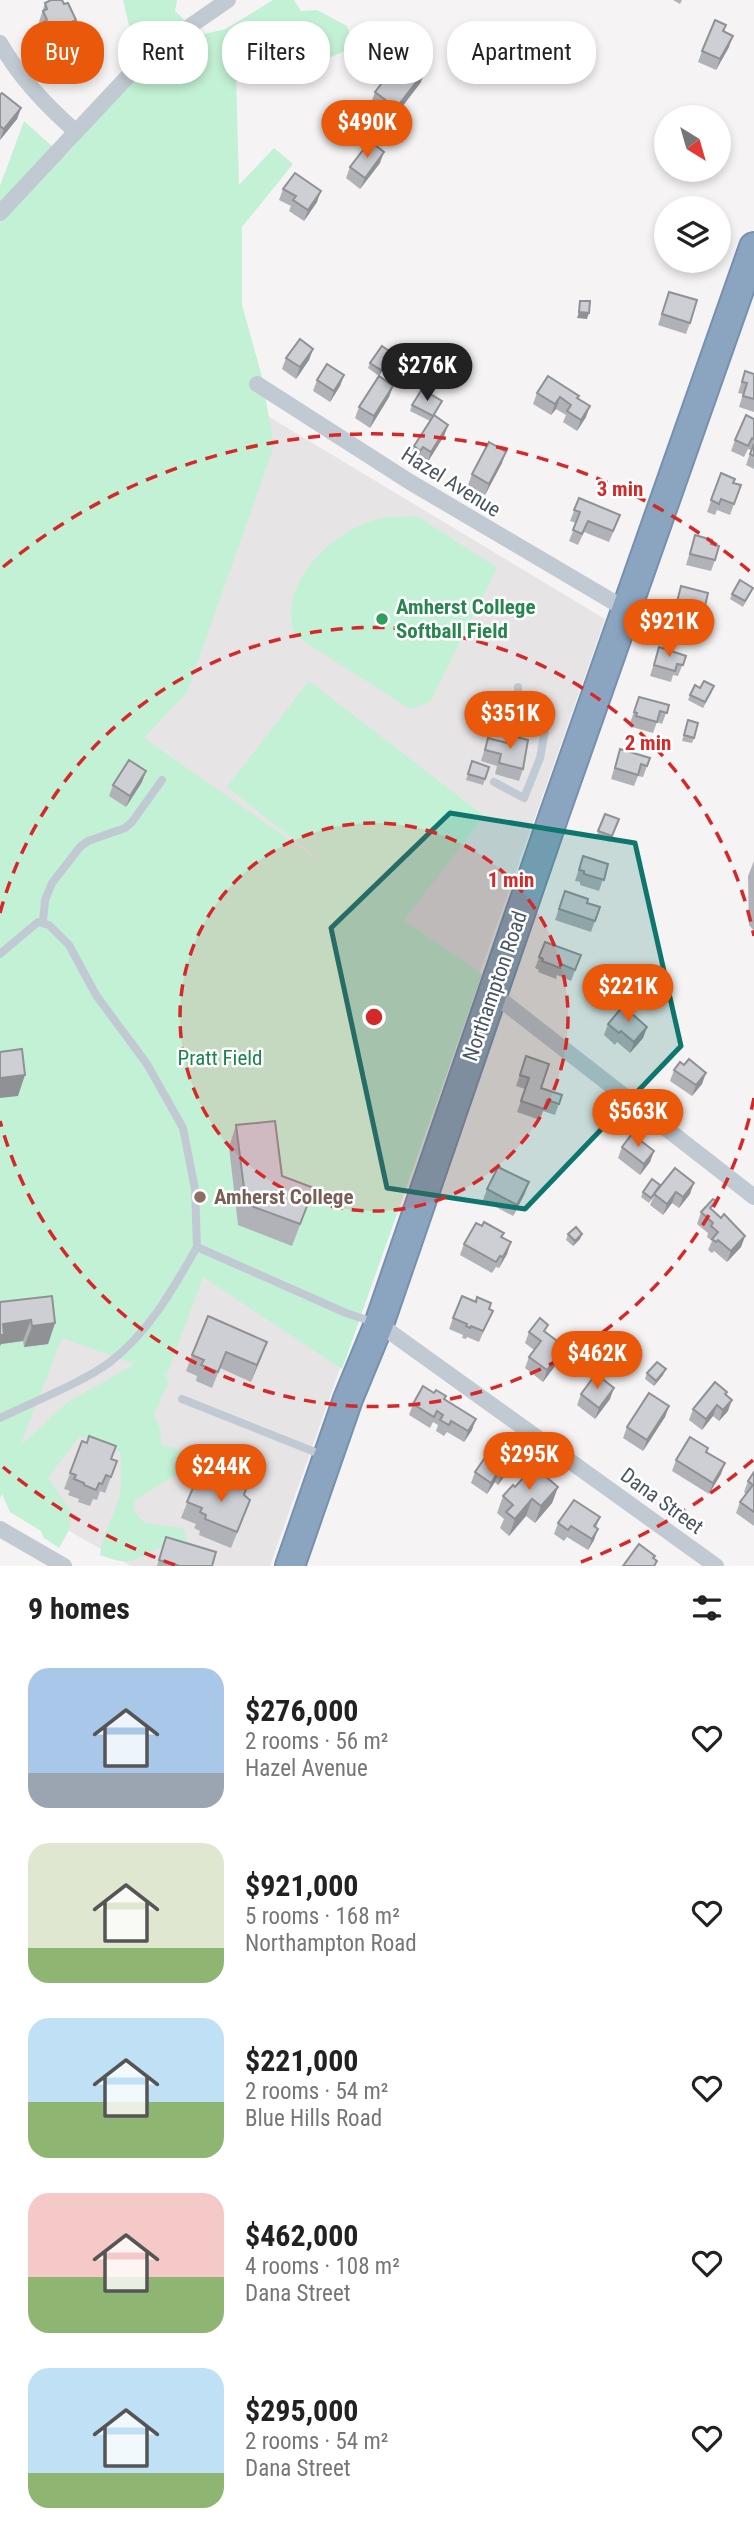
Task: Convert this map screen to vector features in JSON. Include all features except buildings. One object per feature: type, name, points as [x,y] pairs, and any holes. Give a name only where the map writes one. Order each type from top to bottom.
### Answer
[{"type":"highway","name":"Northampton Road","points":[[290,1566],[348,1399],[379,1324],[492,993],[754,247]]},
{"type":"street","points":[[0,213],[75,131],[149,57],[228,0]]},
{"type":"street","points":[[0,43],[16,70],[33,91],[75,131]]},
{"type":"street","name":"Hazel Avenue","points":[[257,384],[422,489],[627,610]]},
{"type":"street","points":[[492,993],[754,1197]]},
{"type":"street","name":"Dana Street","points":[[379,1324],[716,1566]]},
{"type":"street","points":[[0,1529],[64,1566]]},
{"type":"lane","points":[[494,782],[524,798],[543,745],[545,731],[519,697],[518,687]]},
{"type":"lane","points":[[43,922],[45,900],[52,883],[80,847],[88,841],[125,828],[162,780]]},
{"type":"lane","points":[[0,954],[33,925],[43,922],[69,945],[96,995],[147,1064],[183,1128],[195,1189],[197,1247],[169,1297],[146,1327],[110,1362],[0,1418]]},
{"type":"lane","points":[[197,1247],[346,1313],[379,1324]]},
{"type":"lane","points":[[182,1399],[328,1457]]},
{"type":"highlighted area","points":[[450,813],[635,843],[681,1046],[525,1209],[387,1188],[331,928]]},
{"type":"shaded area","name":"Amherst College","points":[[261,412],[605,619],[270,1566],[131,1566],[0,1492],[0,902]]},
{"type":"green space","name":"Amherst College","points":[[123,0],[177,0],[175,11],[185,21],[128,21]]},
{"type":"green space","name":"Amherst College","points":[[273,0],[294,0],[301,11],[317,10],[344,24],[344,51],[330,57],[330,21],[239,21]]},
{"type":"green space","name":"Amherst College","points":[[222,30],[222,84],[236,84],[239,185],[274,148],[293,164],[242,227],[242,305],[261,373],[274,446],[187,692],[144,738],[334,871],[227,787],[309,681],[484,816],[404,920],[482,974],[342,1369],[203,1277],[167,1374],[164,1374],[169,1381],[154,1414],[161,1431],[161,1444],[187,1452],[187,1468],[136,1499],[133,1509],[144,1523],[183,1528],[188,1544],[184,1556],[158,1548],[130,1561],[118,1561],[100,1555],[119,1497],[120,1452],[80,1436],[48,1477],[72,1514],[68,1532],[59,1548],[44,1538],[41,1531],[10,1512],[2,1494],[0,1498],[0,186],[24,121],[64,157],[130,84],[208,84],[208,33]],"holes":[[[62,1338],[135,1364],[68,1402],[20,1446]]]},
{"type":"green space","name":"Amherst College Softball Field","points":[[417,516],[497,568],[430,702],[410,709],[296,636],[291,617],[293,598],[300,580],[326,548],[343,535],[378,519]]},
{"type":"place","name":"Amherst College Softball Field","points":[[382,619]]},
{"type":"place","name":"Amherst College","points":[[200,1197]]},
{"type":"park label","name":"Pratt Field","points":[[220,1058]]}]
